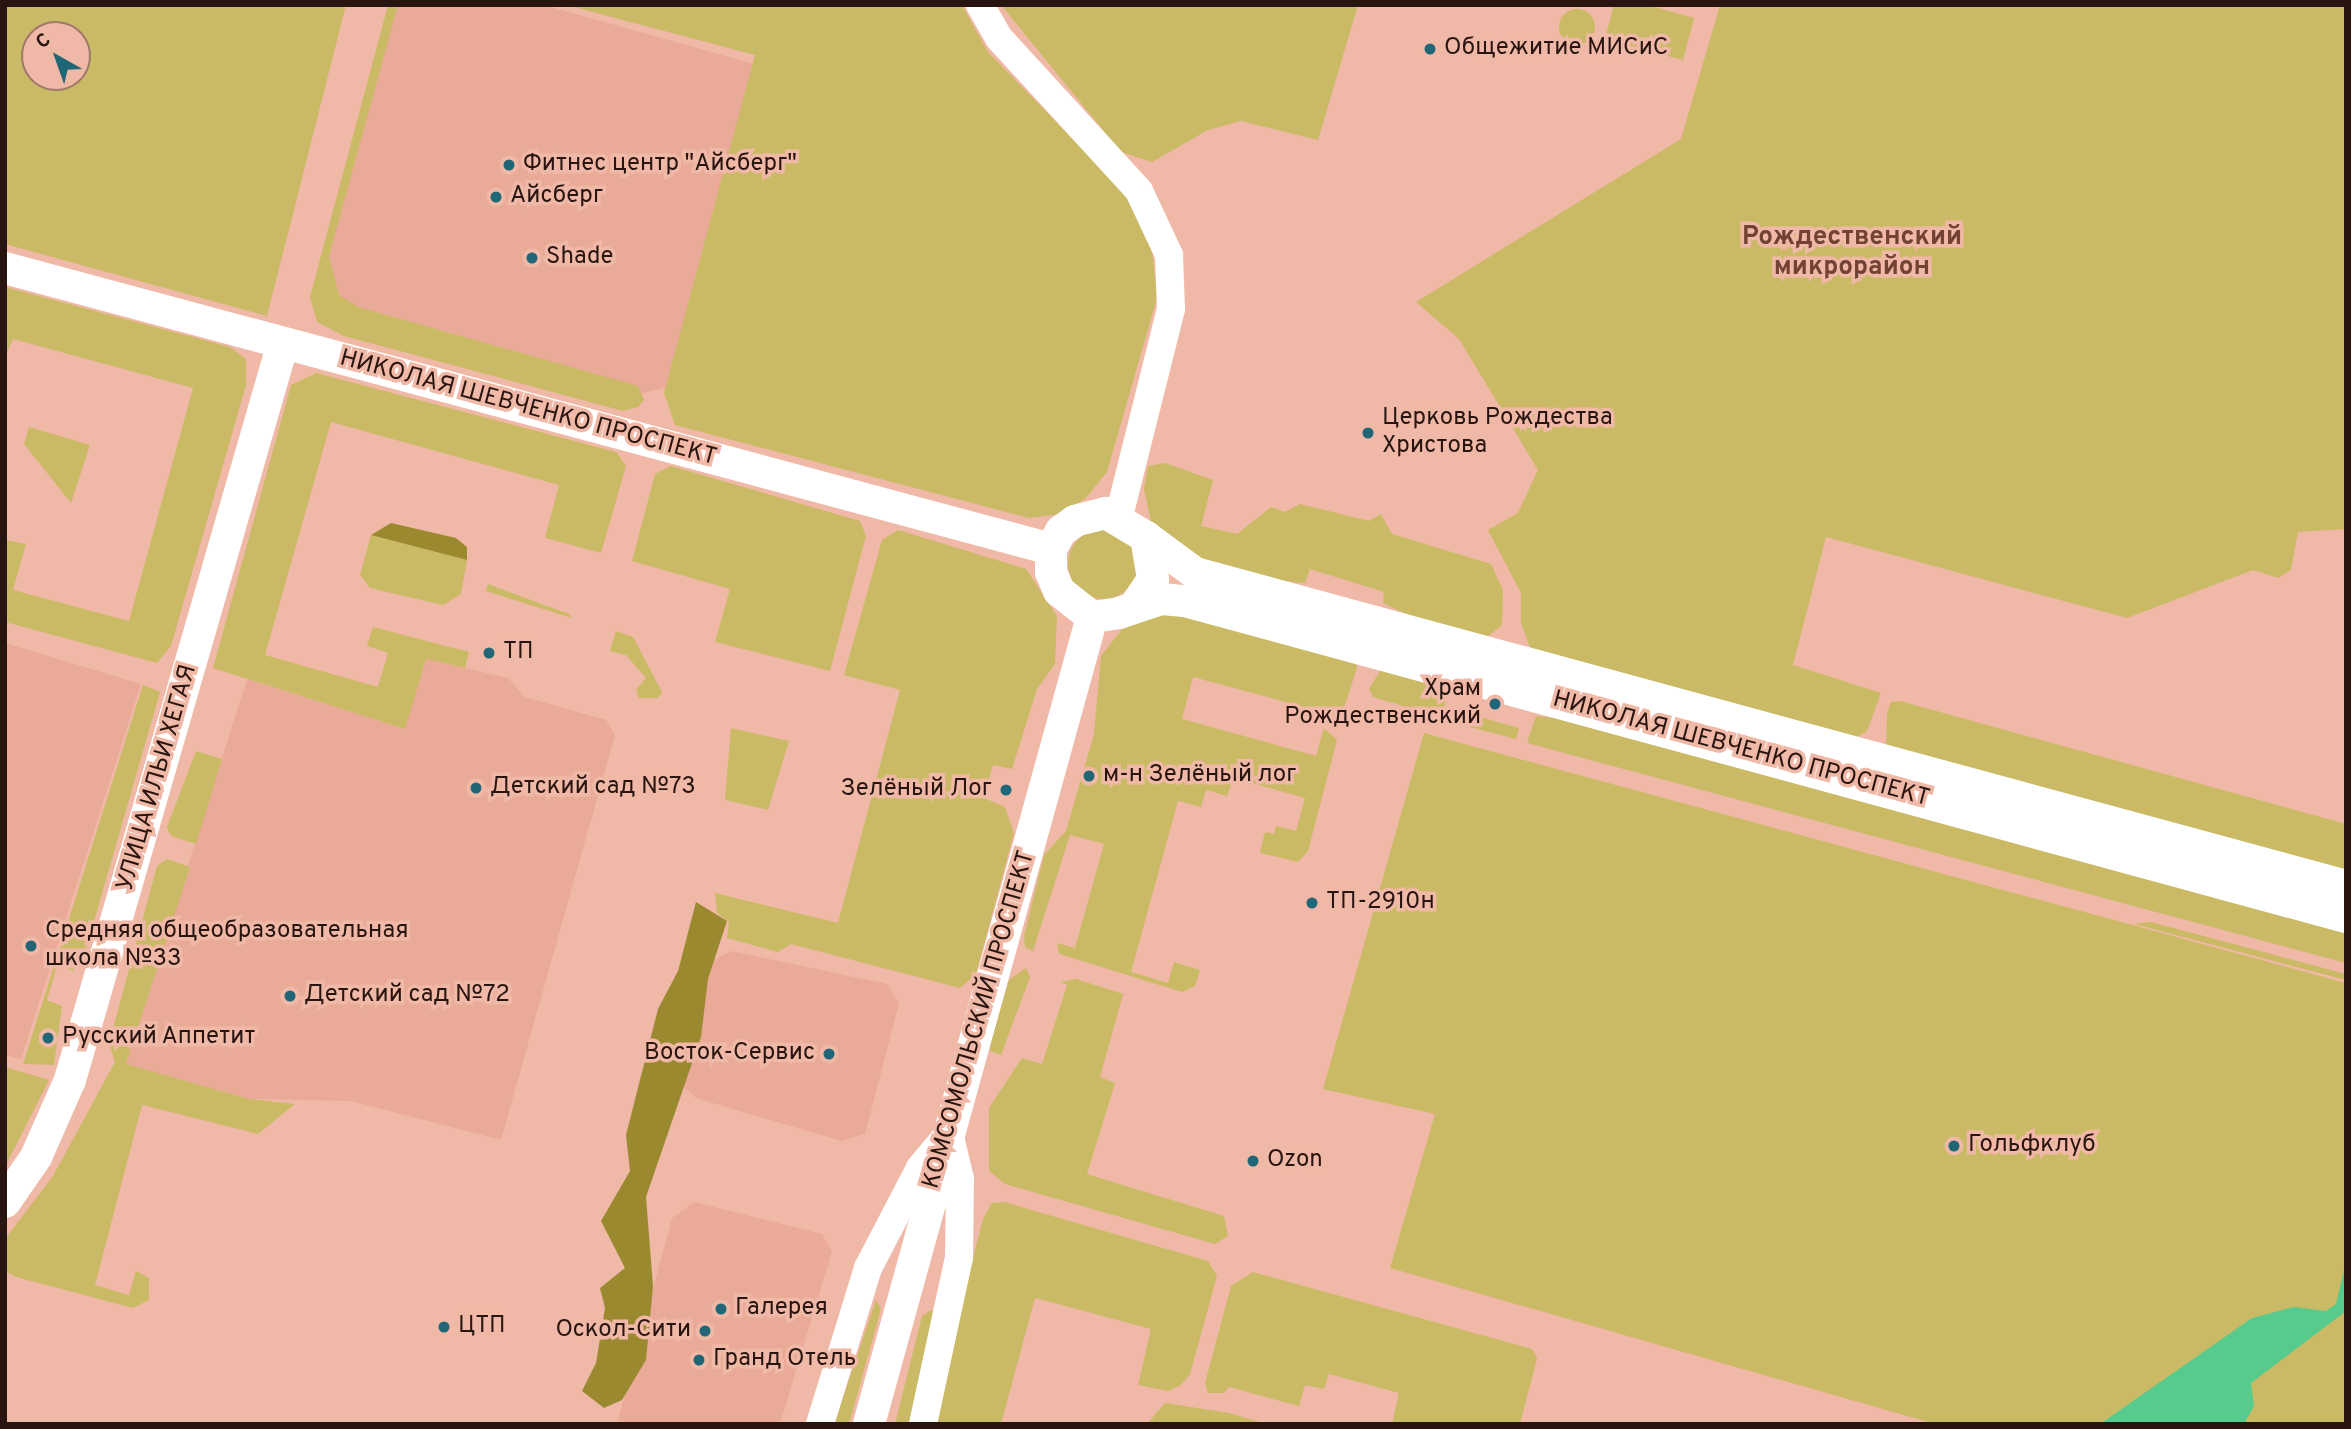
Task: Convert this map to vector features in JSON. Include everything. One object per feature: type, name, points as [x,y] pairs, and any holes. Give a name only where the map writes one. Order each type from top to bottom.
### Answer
[{"type":"main road","name":"НИКОЛАЯ ШЕВЧЕНКО ПРОСПЕКТ","points":[[5,268],[1051,549]]},
{"type":"main road","name":"УЛИЦА ИЛЬИ ХЕГАЯ","points":[[5,1202],[36,1157],[70,1080],[283,343]]},
{"type":"main road","points":[[1119,516],[1146,537],[1153,579],[1135,606],[1093,617],[1059,591],[1051,549],[1075,520],[1119,516]]},
{"type":"main road","name":"НИКОЛАЯ ШЕВЧЕНКО ПРОСПЕКТ","points":[[1146,537],[1195,573],[2346,886]]},
{"type":"main road","name":"НИКОЛАЯ ШЕВЧЕНКО ПРОСПЕКТ","points":[[1135,606],[1161,598],[1185,601],[1373,649],[2346,917]]},
{"type":"main road","name":"КОМСОМОЛЬСКИЙ ПРОСПЕКТ","points":[[869,1424],[1093,617]]},
{"type":"street","points":[[980,5],[999,38],[1139,191],[1169,255],[1171,309],[1119,516]]},
{"type":"street","points":[[820,1424],[868,1268],[920,1168],[949,1133]]},
{"type":"street","points":[[923,1424],[959,1258],[960,1179],[949,1133]]},
{"type":"shaded area","points":[[5,5],[346,5],[267,316],[5,244]]},
{"type":"shaded area","points":[[388,5],[398,5],[329,256],[339,295],[358,307],[638,386],[644,400],[638,407],[623,411],[344,336],[317,322],[310,297]]},
{"type":"shaded area","points":[[394,5],[544,5],[761,66],[671,386],[632,396],[335,308],[325,259]]},
{"type":"shaded area","points":[[566,5],[962,5],[988,52],[1129,197],[1151,239],[1157,298],[1107,472],[1085,499],[1059,514],[1029,518],[675,425],[664,393],[755,55]]},
{"type":"shaded area","points":[[1001,5],[1358,5],[1318,140],[1241,121],[1208,130],[1152,162],[1121,152]]},
{"type":"shaded area","points":[[1614,5],[1647,5],[1694,18],[1683,60],[1605,39]]},
{"type":"shaded area","points":[[1720,5],[2346,5],[2346,529],[2298,532],[2291,570],[2278,578],[2253,570],[2127,618],[1826,537],[1793,665],[1881,693],[1867,731],[1856,738],[1541,656],[1530,647],[1521,623],[1521,593],[1488,530],[1518,513],[1538,470],[1459,339],[1416,302],[1681,139]]},
{"type":"shaded area","points":[[1577,9],[1590,14],[1595,27],[1590,40],[1577,45],[1564,40],[1559,27],[1564,14]]},
{"type":"shaded area","points":[[5,287],[230,347],[246,359],[246,385],[171,646],[157,663],[5,622],[5,540],[26,544],[13,590],[129,621],[193,388],[13,339],[5,357]]},
{"type":"shaded area","points":[[316,373],[616,452],[626,466],[601,553],[545,538],[559,485],[331,422],[265,655],[378,687],[388,653],[367,646],[373,627],[469,652],[465,668],[426,659],[405,729],[213,668],[291,385]]},
{"type":"shaded area","points":[[29,427],[90,445],[71,503],[24,444]]},
{"type":"shaded area","points":[[1165,463],[1213,480],[1201,526],[1237,534],[1271,507],[1285,512],[1300,504],[1369,521],[1381,514],[1392,534],[1491,564],[1503,590],[1502,625],[1486,638],[1431,626],[1383,603],[1384,592],[1310,569],[1305,583],[1259,579],[1192,560],[1152,526],[1144,489],[1148,466]]},
{"type":"shaded area","points":[[671,466],[860,521],[866,536],[830,671],[715,642],[730,589],[632,561],[655,474]]},
{"type":"shaded area","points":[[391,523],[456,538],[467,547],[467,560],[371,535]]},
{"type":"shaded area","points":[[1110,529],[1123,535],[1132,544],[1136,550],[1136,578],[1128,589],[1117,597],[1096,599],[1078,589],[1070,578],[1068,557],[1078,539],[1089,531]]},
{"type":"shaded area","points":[[898,530],[1026,569],[1057,616],[1055,664],[1037,689],[1012,769],[993,765],[984,798],[1005,807],[1014,833],[976,974],[960,988],[791,944],[778,952],[727,938],[729,922],[717,913],[715,893],[838,923],[900,690],[844,675],[882,540]]},
{"type":"shaded area","points":[[371,535],[467,560],[461,594],[443,605],[370,588],[360,575]]},
{"type":"shaded area","points":[[488,584],[569,614],[572,618],[486,591]]},
{"type":"shaded area","points":[[1159,610],[1354,660],[1357,668],[1341,717],[1193,677],[1182,719],[1316,756],[1324,728],[1337,740],[1308,851],[1298,862],[1260,853],[1265,832],[1274,834],[1276,826],[1296,831],[1305,798],[1233,778],[1227,796],[1206,790],[1201,807],[1178,801],[1131,972],[1168,983],[1174,962],[1200,970],[1195,986],[1182,992],[1059,954],[1057,943],[1075,948],[1104,844],[1070,835],[1033,951],[1025,947],[1024,936],[1044,855],[1066,831],[1094,734],[1101,656],[1130,619]]},
{"type":"shaded area","points":[[616,631],[633,637],[662,692],[658,698],[639,698],[636,690],[646,678],[626,655],[610,651]]},
{"type":"shaded area","name":"Средняя общеобразовательная школа №33","points":[[5,643],[141,684],[21,1059],[5,1055]]},
{"type":"shaded area","points":[[426,659],[508,678],[525,697],[606,720],[615,735],[501,1140],[351,1101],[249,1099],[125,1064],[247,679],[404,729]]},
{"type":"shaded area","points":[[1383,666],[1422,676],[1446,693],[1444,718],[1373,697],[1369,689]]},
{"type":"shaded area","points":[[143,685],[160,692],[87,946],[73,971],[57,966],[47,1000],[62,1006],[54,1065],[23,1064]]},
{"type":"shaded area","points":[[1900,701],[2346,824],[2346,875],[1886,748],[1887,713],[1891,702]]},
{"type":"shaded area","points":[[1461,712],[1519,728],[1516,739],[1458,724]]},
{"type":"shaded area","points":[[1536,716],[1572,720],[2346,929],[2346,963],[1527,743]]},
{"type":"shaded area","points":[[731,728],[789,741],[768,810],[725,800]]},
{"type":"shaded area","points":[[1424,733],[2346,983],[2346,1424],[1935,1424],[1390,1268],[1435,1114],[1323,1089]]},
{"type":"shaded area","points":[[196,751],[222,759],[196,844],[171,836],[167,827]]},
{"type":"shaded area","points":[[167,859],[190,867],[126,1064],[249,1099],[295,1104],[258,1134],[142,1105],[95,1285],[129,1295],[136,1271],[149,1278],[149,1300],[133,1308],[16,1277],[5,1271],[5,1239],[53,1176],[115,1062],[109,1043],[157,866]]},
{"type":"shaded area","points":[[696,902],[727,921],[708,979],[701,1037],[646,1197],[653,1286],[646,1360],[622,1400],[604,1408],[582,1391],[596,1363],[605,1308],[600,1288],[625,1268],[601,1221],[630,1171],[626,1135],[658,1009],[678,971]]},
{"type":"shaded area","points":[[2151,922],[2346,974],[2346,980],[2134,924]]},
{"type":"shaded area","points":[[731,951],[887,984],[899,1004],[865,1134],[841,1141],[696,1098],[679,1083],[706,964]]},
{"type":"shaded area","points":[[1026,968],[1030,977],[1001,1055],[990,1051],[991,1041],[1009,980]]},
{"type":"shaded area","points":[[1076,979],[1123,994],[1100,1077],[1115,1083],[1087,1174],[1224,1216],[1228,1236],[1215,1244],[1005,1184],[989,1171],[989,1108],[1022,1058],[1042,1064],[1067,985],[1060,982]]},
{"type":"shaded area","points":[[5,1067],[49,1080],[5,1167]]},
{"type":"shaded area","points":[[694,1202],[822,1234],[832,1251],[780,1424],[617,1424],[672,1218]]},
{"type":"shaded area","points":[[1004,1202],[1208,1261],[1217,1276],[1190,1374],[1181,1385],[1168,1391],[1138,1385],[1151,1329],[1035,1298],[1001,1424],[931,1424],[983,1219],[992,1203]]},
{"type":"shaded area","points":[[2346,1262],[2346,1311],[2251,1383],[2254,1406],[2244,1424],[2100,1424],[2252,1318],[2294,1307],[2326,1311],[2336,1304]]},
{"type":"shaded area","points":[[1253,1272],[1532,1349],[1537,1358],[1520,1424],[1392,1424],[1399,1393],[1329,1374],[1324,1389],[1305,1385],[1299,1406],[1229,1387],[1224,1393],[1208,1393],[1205,1383],[1231,1286]]},
{"type":"shaded area","points":[[876,1300],[881,1309],[849,1424],[834,1424]]},
{"type":"shaded area","points":[[931,1310],[937,1315],[914,1424],[895,1424],[922,1316]]},
{"type":"shaded area","points":[[1165,1403],[1229,1413],[1267,1424],[1147,1424]]},
{"type":"place","name":"Общежитие МИСиС","points":[[1430,49]]},
{"type":"place","name":"Фитнес центр \"Айсберг\"","points":[[509,165]]},
{"type":"place","name":"Айсберг","points":[[496,197]]},
{"type":"place","name":"Shade","points":[[532,258]]},
{"type":"place","name":"Церковь Рождества Христова","points":[[1368,433]]},
{"type":"place","name":"ТП","points":[[489,653]]},
{"type":"place","name":"Храм Рождественский","points":[[1495,704]]},
{"type":"place","name":"м-н Зелёный лог","points":[[1089,776]]},
{"type":"place","name":"Детский сад №73","points":[[476,788]]},
{"type":"place","name":"Зелёный Лог","points":[[1006,790]]},
{"type":"place","name":"ТП-2910н","points":[[1312,903]]},
{"type":"place","name":"Средняя общеобразовательная школа №33","points":[[31,946]]},
{"type":"place","name":"Детский сад №72","points":[[290,996]]},
{"type":"place","name":"Русский Аппетит","points":[[48,1038]]},
{"type":"place","name":"Восток-Сервис","points":[[829,1054]]},
{"type":"place","name":"Гольфклуб","points":[[1954,1146]]},
{"type":"place","name":"Ozon","points":[[1253,1161]]},
{"type":"place","name":"Галерея","points":[[721,1309]]},
{"type":"place","name":"ЦТП","points":[[444,1327]]},
{"type":"place","name":"Оскол-Сити","points":[[705,1331]]},
{"type":"place","name":"Гранд Отель","points":[[699,1360]]},
{"type":"district","name":"Рождественский микрорайон","points":[[1852,253]]}]
